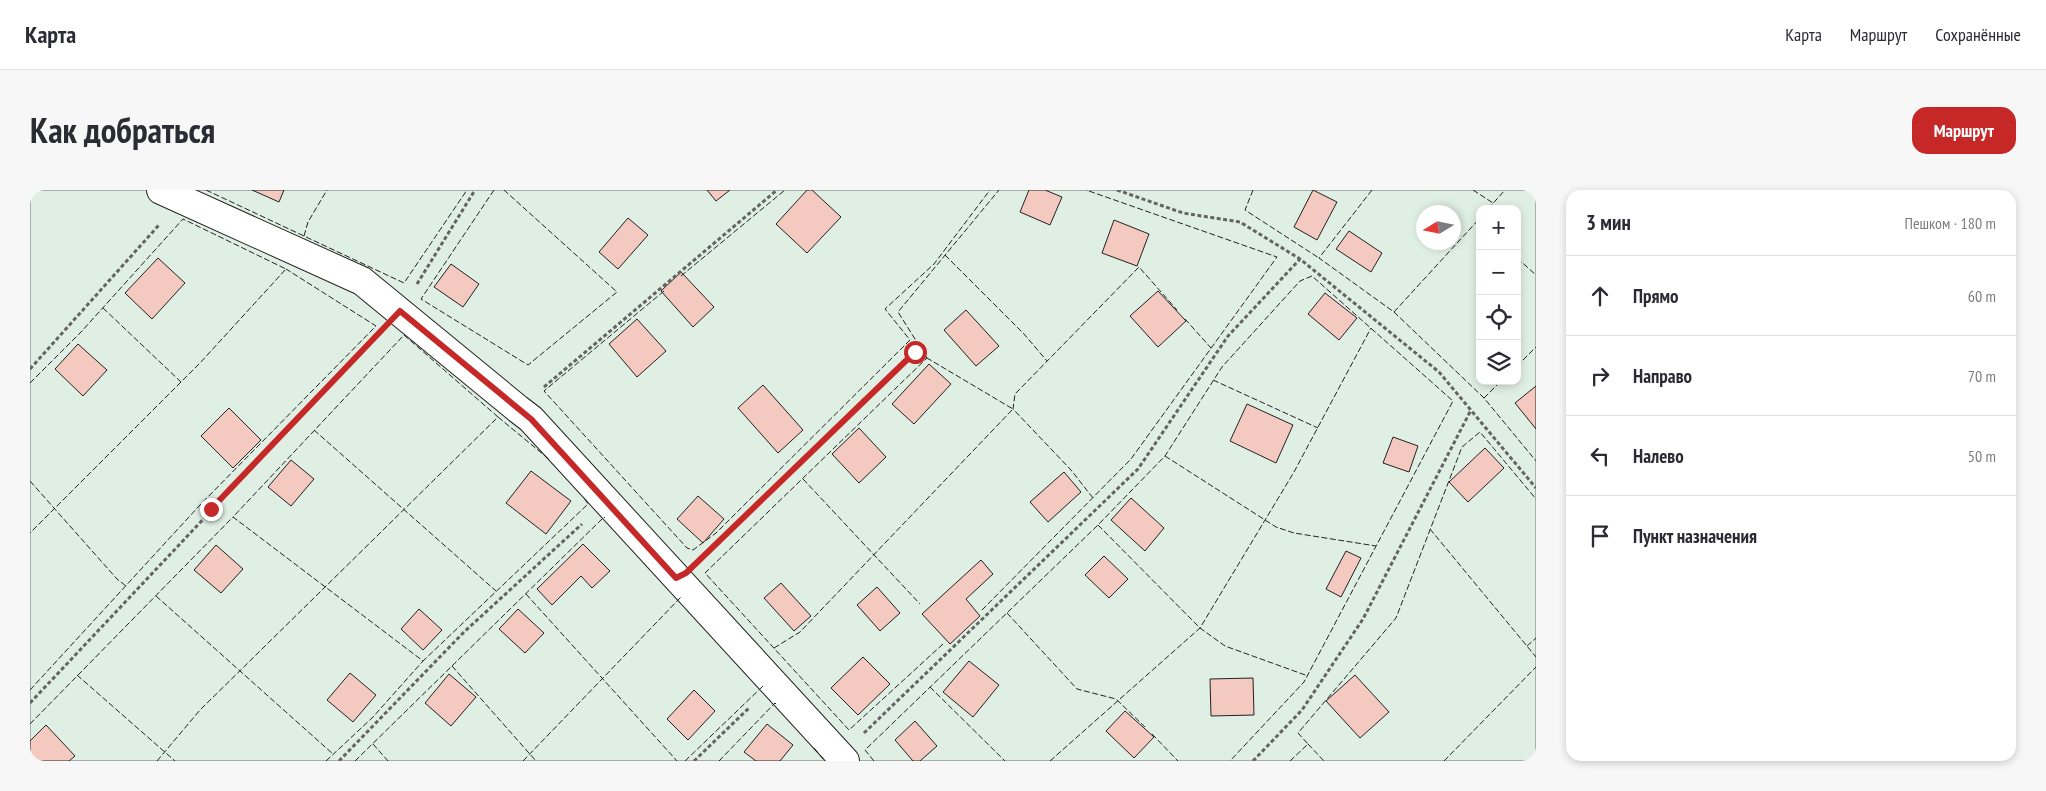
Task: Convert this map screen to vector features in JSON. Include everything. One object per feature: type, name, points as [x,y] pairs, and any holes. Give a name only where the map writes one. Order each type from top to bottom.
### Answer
[{"type":"street","points":[[171,195],[362,281],[518,409],[607,502],[843,759]]},
{"type":"path","points":[[30,703],[400,311],[475,190]]},
{"type":"path","points":[[518,409],[777,190]]},
{"type":"path","points":[[1117,190],[1183,213],[1240,222],[1300,259],[1439,372],[1536,488]]},
{"type":"path","points":[[30,370],[171,195]]},
{"type":"path","points":[[843,759],[1138,469],[1228,336],[1300,259]]},
{"type":"path","points":[[676,578],[686,573],[915,352]]},
{"type":"path","points":[[1253,761],[1302,710],[1363,619],[1471,410]]},
{"type":"path","points":[[339,761],[464,632],[607,502]]},
{"type":"path","points":[[694,761],[773,684]]},
{"type":"green space","points":[[30,190],[1536,190],[1536,761],[30,761]]},
{"type":"building","points":[[252,190],[284,190],[279,202]]},
{"type":"building","points":[[707,190],[730,190],[716,201]]},
{"type":"building","points":[[807,190],[812,190],[841,217],[807,253],[776,224]]},
{"type":"building","points":[[1029,190],[1045,190],[1062,197],[1050,225],[1020,212]]},
{"type":"building","points":[[1313,190],[1337,202],[1317,240],[1294,227]]},
{"type":"building","points":[[628,218],[648,235],[618,269],[599,252]]},
{"type":"building","points":[[1114,220],[1149,234],[1137,266],[1102,253]]},
{"type":"building","points":[[1349,231],[1382,253],[1371,272],[1336,249]]},
{"type":"building","points":[[158,258],[185,283],[152,319],[125,293]]},
{"type":"building","points":[[451,264],[479,284],[463,307],[434,287]]},
{"type":"building","points":[[681,272],[714,307],[693,327],[661,291]]},
{"type":"building","points":[[1158,291],[1186,321],[1158,347],[1130,316]]},
{"type":"building","points":[[1325,293],[1357,318],[1339,340],[1308,314]]},
{"type":"building","points":[[966,310],[999,346],[976,366],[944,330]]},
{"type":"building","points":[[637,319],[666,351],[637,377],[609,344]]},
{"type":"building","points":[[78,344],[107,370],[83,396],[55,369]]},
{"type":"building","points":[[929,364],[951,384],[914,424],[892,404]]},
{"type":"building","points":[[763,385],[803,430],[778,453],[738,408]]},
{"type":"building","points":[[1536,386],[1536,429],[1515,403]]},
{"type":"building","points":[[1247,404],[1293,425],[1276,463],[1230,441]]},
{"type":"building","points":[[229,408],[261,440],[233,468],[201,436]]},
{"type":"building","points":[[859,428],[886,457],[859,483],[832,454]]},
{"type":"building","points":[[1393,437],[1418,446],[1409,472],[1383,463]]},
{"type":"building","points":[[1485,448],[1504,468],[1468,502],[1449,482]]},
{"type":"building","points":[[291,460],[314,479],[291,506],[268,487]]},
{"type":"building","points":[[531,471],[571,501],[546,534],[506,503]]},
{"type":"building","points":[[1064,472],[1081,492],[1048,522],[1030,502]]},
{"type":"building","points":[[698,496],[724,519],[703,543],[677,519]]},
{"type":"building","points":[[1131,498],[1164,528],[1145,551],[1111,520]]},
{"type":"building","points":[[583,544],[610,571],[592,588],[581,576],[552,605],[537,589]]},
{"type":"building","points":[[216,545],[243,569],[221,593],[194,570]]},
{"type":"building","points":[[1346,551],[1361,558],[1341,597],[1326,589]]},
{"type":"building","points":[[1104,556],[1128,579],[1109,598],[1085,575]]},
{"type":"building","points":[[981,560],[993,574],[966,599],[980,616],[950,644],[922,614]]},
{"type":"building","points":[[781,583],[811,616],[794,631],[764,598]]},
{"type":"building","points":[[877,587],[900,613],[880,631],[857,605]]},
{"type":"building","points":[[419,609],[442,630],[423,650],[401,629]]},
{"type":"building","points":[[518,609],[544,633],[525,653],[499,629]]},
{"type":"building","points":[[863,657],[890,684],[858,715],[831,688]]},
{"type":"building","points":[[969,661],[999,685],[973,717],[943,692]]},
{"type":"building","points":[[350,673],[376,695],[353,722],[327,700]]},
{"type":"building","points":[[449,674],[476,697],[451,726],[425,703]]},
{"type":"building","points":[[1355,675],[1389,712],[1360,738],[1326,701]]},
{"type":"building","points":[[1253,678],[1254,715],[1211,716],[1210,679]]},
{"type":"building","points":[[694,690],[715,711],[688,740],[667,719]]},
{"type":"building","points":[[1125,711],[1154,737],[1134,758],[1106,731]]},
{"type":"building","points":[[915,721],[937,746],[920,761],[913,761],[895,740]]},
{"type":"building","points":[[767,724],[793,745],[780,761],[756,761],[744,752]]},
{"type":"building","points":[[46,725],[75,756],[69,761],[30,761],[30,741]]},
{"type":"fence","points":[[206,190],[404,283],[467,190]]},
{"type":"fence","points":[[304,236],[308,222],[327,190]]},
{"type":"fence","points":[[494,190],[421,299],[528,365],[617,292],[504,190]]},
{"type":"fence","points":[[681,276],[785,190]]},
{"type":"fence","points":[[664,291],[544,391],[687,548],[693,550],[716,533],[910,340],[885,309],[934,264],[990,190]]},
{"type":"fence","points":[[943,644],[849,730],[705,573],[927,358],[898,312],[999,190]]},
{"type":"fence","points":[[982,610],[1131,459],[1277,257],[1086,190]]},
{"type":"fence","points":[[1253,190],[1245,210],[1319,258]]},
{"type":"fence","points":[[1372,190],[1319,258],[1394,312],[1476,222]]},
{"type":"fence","points":[[1473,190],[1493,203]]},
{"type":"fence","points":[[1492,205],[1505,190]]},
{"type":"fence","points":[[30,383],[81,332],[183,219],[286,269],[200,363],[30,533]]},
{"type":"fence","points":[[945,255],[1024,334],[1047,361]]},
{"type":"fence","points":[[1521,262],[1536,275]]},
{"type":"fence","points":[[1093,498],[1071,470],[1013,409],[1015,394],[1139,267],[1177,310]]},
{"type":"fence","points":[[30,690],[200,505],[376,326],[286,269]]},
{"type":"fence","points":[[874,761],[865,750],[1098,525],[1165,456],[1222,367],[1300,281],[1312,276],[1453,401],[1304,682],[1230,761]]},
{"type":"fence","points":[[103,308],[181,382]]},
{"type":"fence","points":[[1394,312],[1484,398],[1536,461]]},
{"type":"fence","points":[[1185,319],[1211,348]]},
{"type":"fence","points":[[1050,761],[1200,628],[1294,472],[1371,328]]},
{"type":"fence","points":[[157,761],[200,710],[498,417],[404,335],[233,517],[423,661],[588,504],[583,496]]},
{"type":"fence","points":[[1521,362],[1536,347]]},
{"type":"fence","points":[[774,648],[800,632],[1013,409],[927,358]]},
{"type":"fence","points":[[1213,380],[1318,428]]},
{"type":"fence","points":[[1484,398],[1497,385]]},
{"type":"fence","points":[[498,417],[550,460]]},
{"type":"fence","points":[[314,430],[496,591]]},
{"type":"fence","points":[[1290,761],[1308,744],[1298,733],[1396,618],[1462,447],[1480,432],[1536,499]]},
{"type":"fence","points":[[1165,456],[1276,527],[1294,533],[1376,546]]},
{"type":"fence","points":[[803,479],[920,604]]},
{"type":"fence","points":[[30,481],[117,579],[126,586]]},
{"type":"fence","points":[[30,724],[233,517]]},
{"type":"fence","points":[[355,761],[605,518]]},
{"type":"fence","points":[[1098,525],[1200,628],[1225,646],[1308,676]]},
{"type":"fence","points":[[1430,529],[1536,657]]},
{"type":"fence","points":[[526,594],[677,761]]},
{"type":"fence","points":[[156,596],[333,754]]},
{"type":"fence","points":[[523,761],[681,597]]},
{"type":"fence","points":[[1007,613],[1077,689],[1116,699],[1145,727]]},
{"type":"fence","points":[[1527,646],[1536,638]]},
{"type":"fence","points":[[326,761],[373,717],[423,661]]},
{"type":"fence","points":[[452,666],[536,761]]},
{"type":"fence","points":[[1444,761],[1536,667]]},
{"type":"fence","points":[[77,675],[175,761]]},
{"type":"fence","points":[[685,761],[763,686]]},
{"type":"fence","points":[[930,687],[1005,761]]},
{"type":"fence","points":[[719,761],[776,704]]},
{"type":"fence","points":[[1152,734],[1178,761]]},
{"type":"fence","points":[[373,744],[388,761]]},
{"type":"fence","points":[[1308,744],[1324,761]]},
{"type":"fence","points":[[814,748],[825,761]]},
{"type":"route","points":[[211,509],[400,311],[531,419],[676,578],[686,573],[915,352]]}]
